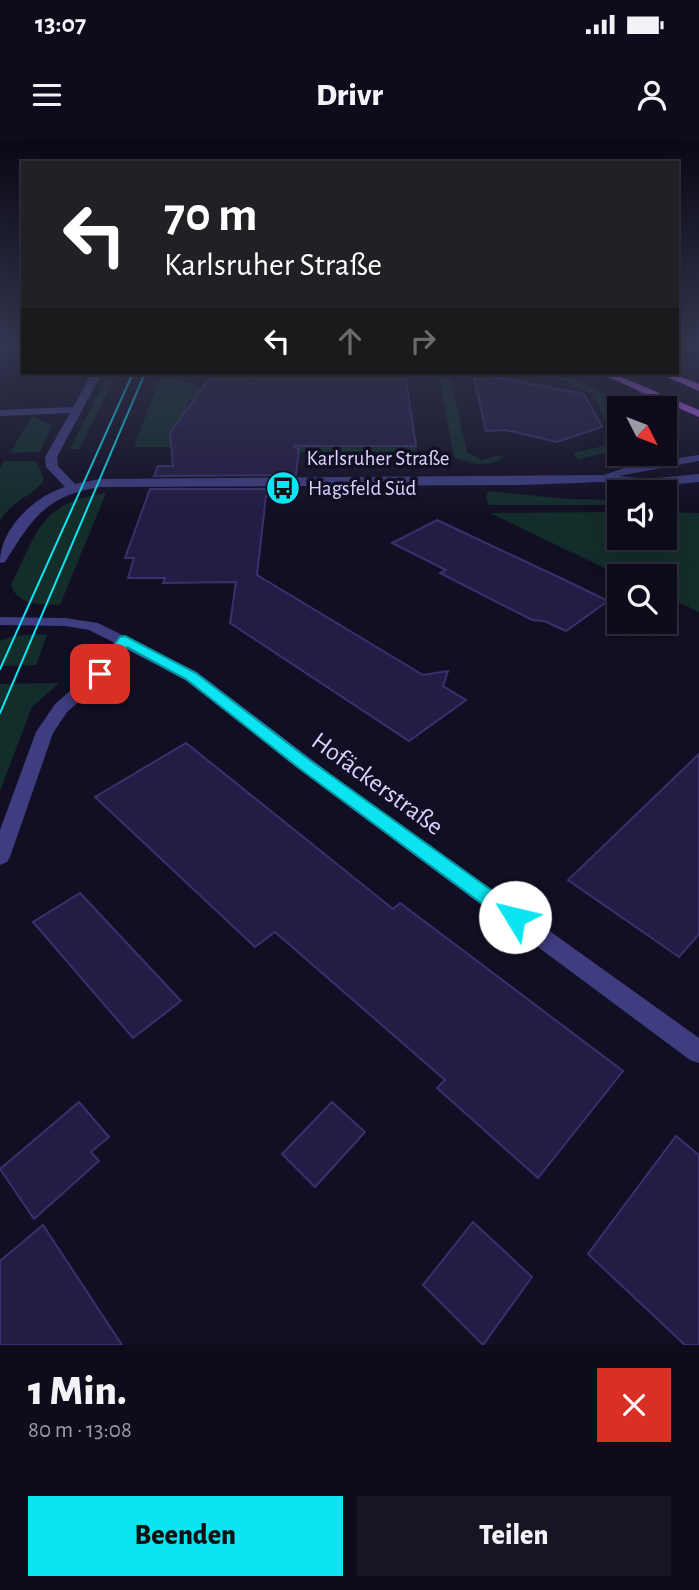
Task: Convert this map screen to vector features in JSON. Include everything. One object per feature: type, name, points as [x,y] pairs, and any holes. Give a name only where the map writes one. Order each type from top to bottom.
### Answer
[{"type":"main road","points":[[667,400],[699,414]]},
{"type":"street","points":[[72,488],[51,463],[51,457],[83,400]]},
{"type":"street","points":[[0,413],[78,410]]},
{"type":"street","name":"Karlsruher Straße","points":[[601,478],[635,468],[699,458]]},
{"type":"street","name":"Karlsruher Straße","points":[[0,559],[16,529],[37,505],[72,488],[100,483],[522,481],[601,478],[620,480]]},
{"type":"street","name":"Karlsruher Straße","points":[[677,480],[699,478]]},
{"type":"street","points":[[677,488],[699,491]]},
{"type":"street","name":"Hofäckerstraße","points":[[0,621],[84,624],[125,640],[191,676],[305,765],[699,1052]]},
{"type":"street","points":[[0,857],[45,732],[61,708],[100,674],[125,640]]},
{"type":"green space","points":[[95,400],[103,400],[79,449],[70,449]]},
{"type":"green space","points":[[152,400],[189,400],[185,413],[170,433],[185,447],[134,447]]},
{"type":"green space","points":[[443,400],[455,400],[467,452],[481,460],[500,455],[504,457],[492,463],[479,464],[454,457]]},
{"type":"green space","points":[[596,400],[607,400],[607,425]]},
{"type":"green space","points":[[32,416],[52,425],[40,452],[10,453]]},
{"type":"green space","points":[[607,445],[607,453],[578,459],[573,453]]},
{"type":"green space","points":[[416,446],[417,452],[276,452],[277,447]]},
{"type":"green space","points":[[4,461],[36,461],[44,479],[36,489],[10,508],[0,521],[0,468]]},
{"type":"green space","points":[[488,491],[566,499],[607,500],[607,505],[489,505],[486,498]]},
{"type":"green space","points":[[106,493],[60,605],[31,603],[19,597],[11,585],[44,522],[67,504]]},
{"type":"green space","points":[[607,512],[607,550],[677,550],[677,512],[699,513],[699,612],[677,602],[677,564],[607,564],[607,569],[490,513]]},
{"type":"green space","points":[[47,635],[36,665],[0,666],[0,641],[14,636]]},
{"type":"green space","points":[[59,683],[32,707],[0,791],[0,684]]},
{"type":"building","points":[[193,400],[409,400],[416,446],[293,446],[299,449],[296,475],[154,476],[158,466],[173,466],[170,433]]},
{"type":"building","points":[[479,400],[587,400],[602,427],[557,442],[506,430],[486,431]]},
{"type":"building","points":[[150,489],[295,489],[294,497],[266,496],[257,575],[423,675],[448,671],[443,686],[466,700],[409,741],[230,623],[236,582],[163,583],[165,578],[128,578],[134,558],[125,558]]},
{"type":"building","points":[[437,520],[607,602],[566,631],[544,621],[532,620],[440,573],[446,570],[392,543]]},
{"type":"building","points":[[186,743],[393,909],[400,903],[623,1071],[538,1178],[437,1088],[445,1080],[275,932],[255,947],[95,797]]},
{"type":"building","points":[[699,754],[699,934],[679,957],[568,880]]},
{"type":"building","points":[[80,893],[181,1001],[133,1038],[33,922]]},
{"type":"building","points":[[79,1102],[109,1137],[91,1152],[99,1161],[34,1219],[0,1169]]},
{"type":"building","points":[[332,1102],[365,1132],[315,1187],[282,1154]]},
{"type":"building","points":[[676,1136],[699,1155],[699,1345],[685,1345],[588,1254]]},
{"type":"building","points":[[473,1222],[532,1277],[483,1345],[423,1285]]},
{"type":"building","points":[[43,1225],[122,1345],[0,1345],[0,1261]]},
{"type":"tram line","points":[[0,669],[121,400]]},
{"type":"tram line","points":[[0,713],[133,400]]},
{"type":"place","name":"Hagsfeld Süd","points":[[283,488]]},
{"type":"route","points":[[100,674],[125,640],[191,676],[305,765],[515,917]]}]
